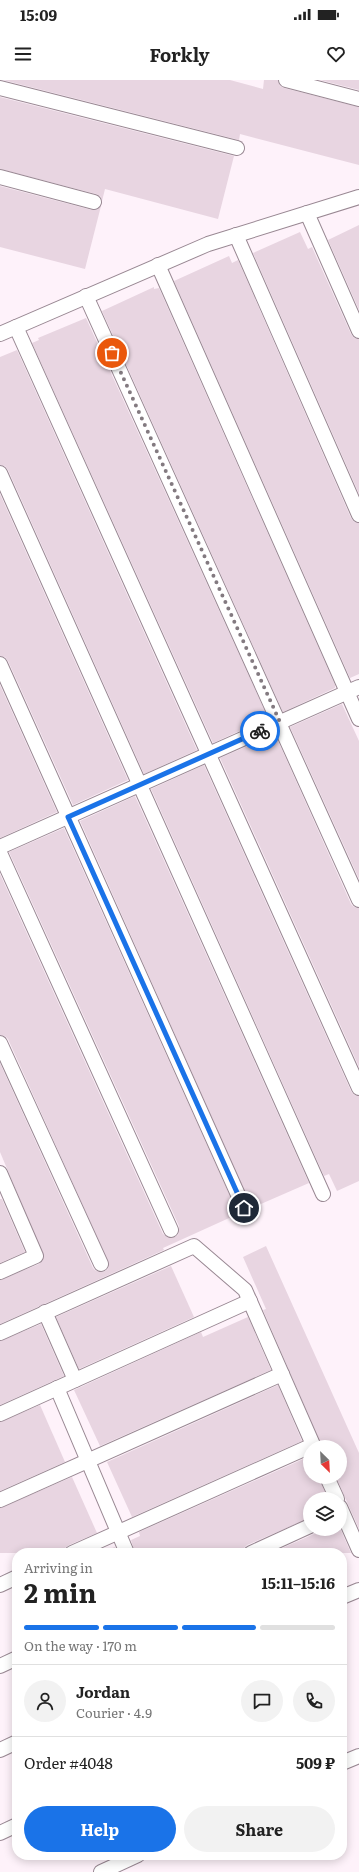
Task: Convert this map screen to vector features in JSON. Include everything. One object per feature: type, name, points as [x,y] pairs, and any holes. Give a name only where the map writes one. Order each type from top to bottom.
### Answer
[{"type":"lane","points":[[286,80],[359,99]]},
{"type":"lane","points":[[0,88],[237,148]]},
{"type":"lane","points":[[0,177],[94,202]]},
{"type":"lane","points":[[0,334],[208,244],[359,197]]},
{"type":"lane","points":[[307,213],[359,331]]},
{"type":"lane","points":[[236,235],[359,515]]},
{"type":"lane","points":[[158,265],[353,690],[359,719]]},
{"type":"lane","points":[[86,296],[280,722],[359,900]]},
{"type":"lane","points":[[16,327],[359,1088]]},
{"type":"lane","points":[[0,473],[323,1194]]},
{"type":"lane","points":[[0,664],[244,1208]]},
{"type":"lane","points":[[0,847],[353,690]]},
{"type":"lane","points":[[0,853],[171,1230]]},
{"type":"lane","points":[[0,1043],[101,1264]]},
{"type":"lane","points":[[0,1272],[36,1256],[2,1181]]},
{"type":"lane","points":[[0,1333],[194,1246],[245,1290],[311,1440]]},
{"type":"lane","points":[[0,1414],[250,1301]]},
{"type":"lane","points":[[45,1312],[75,1380]]},
{"type":"lane","points":[[0,1500],[282,1374]]},
{"type":"lane","points":[[57,1388],[125,1548]]},
{"type":"lane","points":[[83,1548],[303,1451]]},
{"type":"lane","points":[[347,1523],[359,1550]]},
{"type":"lane","points":[[262,1548],[303,1529]]},
{"type":"lane","points":[[0,1585],[12,1579]]},
{"type":"lane","points":[[347,1595],[359,1590]]},
{"type":"lane","points":[[0,1666],[12,1660]]},
{"type":"lane","points":[[0,1750],[12,1744]]},
{"type":"lane","points":[[347,1761],[359,1756]]},
{"type":"lane","points":[[0,1832],[12,1827]]},
{"type":"lane","points":[[101,1872],[127,1860]]},
{"type":"building","points":[[3,80],[230,80],[263,89],[264,80],[278,80],[280,86],[284,88],[359,107],[359,165],[240,134],[239,140]]},
{"type":"building","points":[[320,80],[359,80],[359,90]]},
{"type":"building","points":[[0,97],[234,156],[218,219],[105,189],[102,201],[100,196],[96,194],[0,169]]},
{"type":"building","points":[[0,186],[92,210],[97,210],[101,206],[85,269],[0,247]]},
{"type":"building","points":[[359,225],[359,310],[328,240]]},
{"type":"building","points":[[300,232],[308,249],[312,247],[351,334],[354,338],[359,339],[359,494],[253,253]]},
{"type":"building","points":[[229,256],[232,263],[238,260],[351,518],[354,522],[359,523],[359,674],[350,678],[174,281]]},
{"type":"building","points":[[154,287],[154,289],[159,288],[335,685],[335,688],[283,712],[102,311]]},
{"type":"building","points":[[86,318],[268,718],[213,743],[32,343],[39,340],[38,338]]},
{"type":"building","points":[[17,350],[197,750],[144,774],[8,470],[5,466],[0,465],[0,357]]},
{"type":"building","points":[[0,494],[128,780],[73,805],[8,661],[5,657],[0,656]]},
{"type":"building","points":[[0,685],[57,812],[0,838]]},
{"type":"building","points":[[342,704],[359,741],[359,879],[290,727]]},
{"type":"building","points":[[275,734],[351,904],[354,907],[359,908],[359,1067],[220,758]]},
{"type":"building","points":[[204,765],[351,1091],[354,1095],[359,1096],[359,1181],[337,1191],[329,1174],[324,1176],[151,789]]},
{"type":"building","points":[[135,796],[309,1183],[252,1208],[80,821]]},
{"type":"building","points":[[64,828],[238,1214],[163,1248],[164,1250],[0,1324],[0,1280],[39,1264],[44,1257],[0,1152],[0,1063],[93,1268],[96,1271],[104,1272],[108,1269],[109,1264],[8,1039],[5,1036],[0,1035],[0,874],[163,1234],[171,1238],[178,1235],[179,1231],[179,1226],[9,852]]},
{"type":"building","points":[[0,1199],[2,1199],[25,1252],[0,1263]]},
{"type":"building","points":[[266,1246],[359,1453],[359,1529],[347,1502],[347,1492],[343,1492],[339,1484],[347,1484],[347,1440],[319,1440],[263,1310],[266,1309],[243,1257]]},
{"type":"building","points":[[171,1266],[194,1317],[79,1369],[56,1317]]},
{"type":"building","points":[[248,1317],[271,1370],[100,1446],[74,1390],[201,1332],[203,1337]]},
{"type":"building","points":[[41,1324],[64,1376],[0,1405],[0,1341]]},
{"type":"building","points":[[278,1385],[302,1441],[132,1517],[107,1462]]},
{"type":"building","points":[[40,1405],[65,1462],[0,1491],[0,1422]]},
{"type":"building","points":[[303,1459],[303,1484],[322,1484],[325,1492],[303,1492],[303,1521],[247,1545],[244,1548],[133,1548],[131,1540],[140,1536],[139,1532]]},
{"type":"building","points":[[72,1477],[97,1533],[65,1548],[12,1548],[12,1553],[0,1553],[0,1508]]},
{"type":"building","points":[[309,1536],[344,1536],[351,1553],[347,1553],[347,1548],[282,1548]]},
{"type":"way so far","points":[[112,353],[280,722],[260,731]]},
{"type":"route","points":[[244,1208],[68,817],[260,731]]}]
